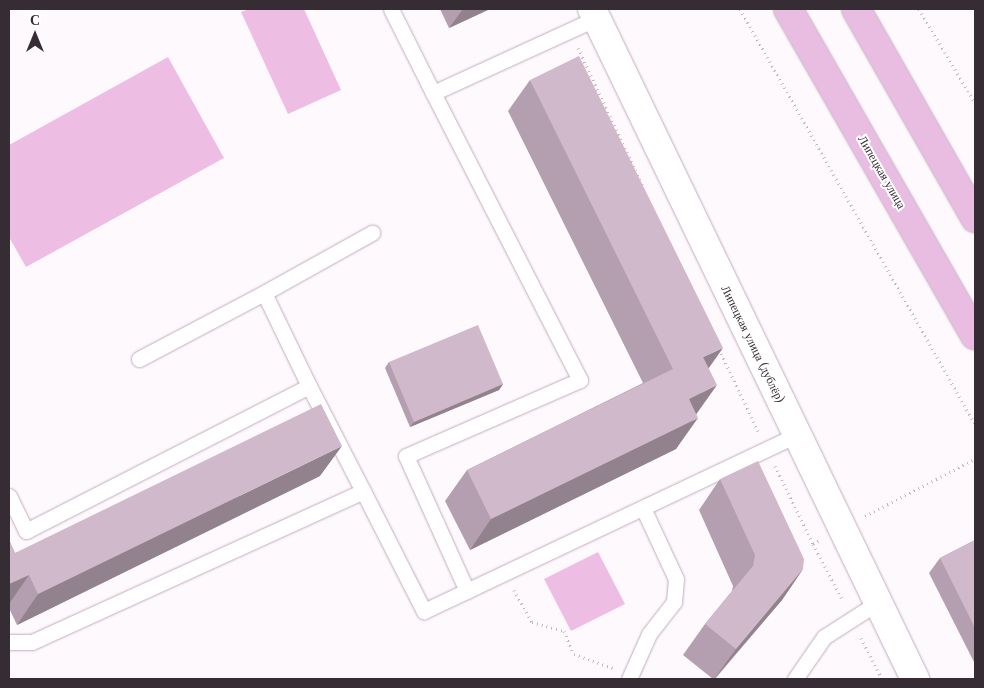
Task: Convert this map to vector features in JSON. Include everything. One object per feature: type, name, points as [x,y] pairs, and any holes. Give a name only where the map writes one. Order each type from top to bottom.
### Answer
[{"type":"main road","name":"Липецкая улица","points":[[788,9],[975,336]]},
{"type":"main road","points":[[856,9],[975,218]]},
{"type":"street","name":"Липецкая улица (дублёр)","points":[[594,14],[915,679]]},
{"type":"lane","points":[[392,9],[580,380],[406,456],[467,591]]},
{"type":"lane","points":[[433,93],[594,14]]},
{"type":"lane","points":[[139,359],[372,233]]},
{"type":"lane","points":[[264,293],[309,386],[424,611],[644,510],[797,435]]},
{"type":"lane","points":[[9,496],[26,531],[309,386]]},
{"type":"lane","points":[[9,642],[32,642],[363,491]]},
{"type":"lane","points":[[630,677],[649,634],[674,602],[676,579],[644,510]]},
{"type":"lane","points":[[795,679],[824,637],[877,603]]},
{"type":"path","points":[[740,9],[975,425]]},
{"type":"path","points":[[918,9],[975,103]]},
{"type":"path","points":[[933,480],[975,459]]},
{"type":"path","points":[[505,573],[532,622],[564,631],[574,654],[630,677]]},
{"type":"shaded area","points":[[249,9],[304,9],[341,90],[288,114],[241,12]]},
{"type":"shaded area","points":[[168,57],[224,158],[26,267],[9,237],[9,145]]},
{"type":"shaded area","points":[[598,552],[625,604],[571,631],[544,579]]},
{"type":"building","points":[[579,56],[723,348],[703,357],[717,385],[689,399],[698,418],[491,519],[467,470],[673,369],[530,80]]},
{"type":"building","points":[[478,325],[503,384],[414,422],[389,362]]},
{"type":"building","points":[[321,404],[342,446],[38,594],[29,575],[9,584],[9,540],[15,553]]},
{"type":"building","points":[[758,461],[804,559],[803,569],[736,649],[705,624],[753,566],[755,555],[720,479]]},
{"type":"building","points":[[975,540],[975,628],[940,558]]}]
